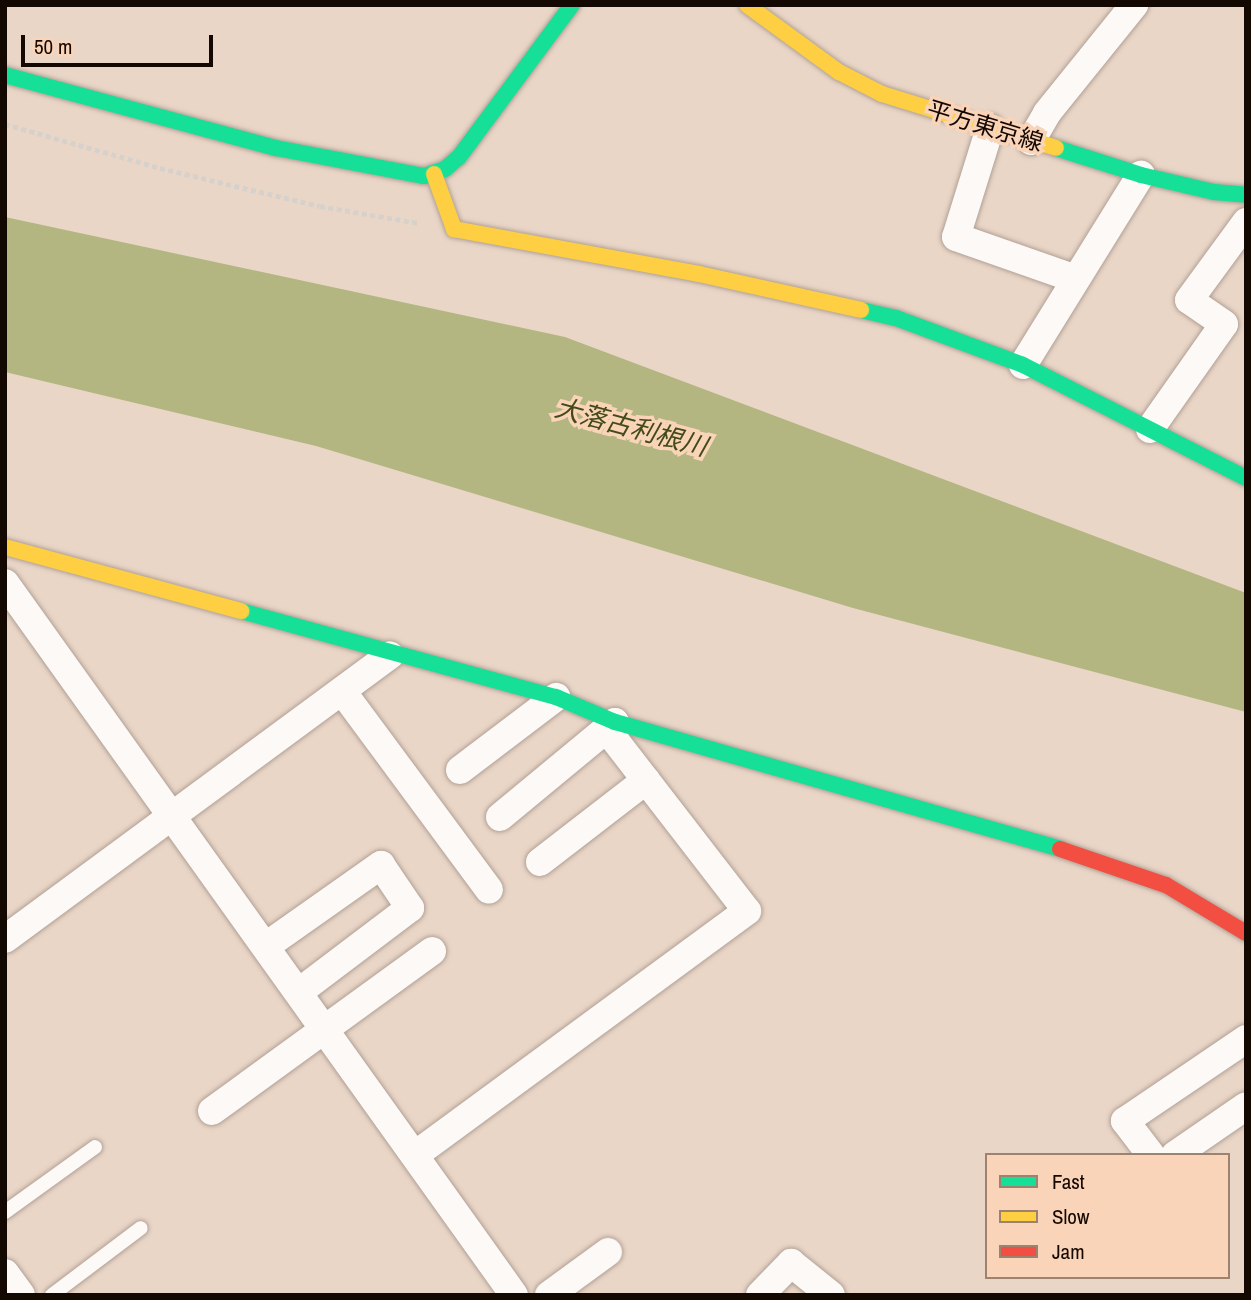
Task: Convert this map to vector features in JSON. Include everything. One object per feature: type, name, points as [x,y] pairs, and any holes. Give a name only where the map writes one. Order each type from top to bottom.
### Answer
[{"type":"street","points":[[5,75],[275,148],[424,176],[434,174],[459,157],[572,5]]},
{"type":"street","name":"平方東京線","points":[[747,5],[839,72],[871,88],[1141,175],[1214,192],[1246,195]]},
{"type":"street","points":[[1031,141],[1047,113],[1134,5]]},
{"type":"street","points":[[990,128],[956,237],[1076,279]]},
{"type":"street","points":[[434,174],[454,229],[794,293],[896,318],[1023,365],[1246,478]]},
{"type":"street","points":[[1023,365],[1141,175]]},
{"type":"street","points":[[1150,429],[1224,324],[1189,300],[1246,222]]},
{"type":"street","points":[[5,547],[390,655],[556,697],[615,722],[1057,848],[1166,885],[1246,933]]},
{"type":"street","points":[[5,583],[514,1295]]},
{"type":"street","points":[[5,939],[390,655]]},
{"type":"street","points":[[342,691],[489,890]]},
{"type":"street","points":[[460,770],[556,697]]},
{"type":"street","points":[[415,1155],[747,911],[614,739],[615,722]]},
{"type":"street","points":[[500,817],[615,722]]},
{"type":"street","points":[[540,862],[646,780]]},
{"type":"street","points":[[266,946],[380,865],[410,908],[299,992]]},
{"type":"street","points":[[212,1111],[432,951]]},
{"type":"street","points":[[1149,1153],[1125,1121],[1246,1039]]},
{"type":"street","points":[[1178,1153],[1246,1107]]},
{"type":"street","points":[[550,1295],[608,1252]]},
{"type":"street","points":[[760,1295],[791,1263],[831,1295]]},
{"type":"street","points":[[5,1273],[21,1295]]},
{"type":"lane","points":[[5,1212],[95,1147]]},
{"type":"lane","points":[[52,1295],[141,1228]]},
{"type":"path","points":[[5,124],[160,168],[320,206],[454,229]]},
{"type":"water","name":"大落古利根川","points":[[5,217],[565,337],[1246,593],[1246,712],[853,608],[316,446],[5,372]]},
{"type":"traffic: fast","points":[[5,75],[276,148],[424,176],[445,169],[459,157],[572,5]]},
{"type":"traffic: fast","points":[[1056,148],[1141,175],[1214,192],[1246,195]]},
{"type":"traffic: fast","points":[[861,310],[896,318],[1023,365],[1246,478]]},
{"type":"traffic: fast","points":[[241,611],[556,697],[615,722],[1060,849]]},
{"type":"traffic: slow","points":[[747,5],[839,72],[882,94],[1056,148]]},
{"type":"traffic: slow","points":[[434,174],[454,229],[699,274],[861,310]]},
{"type":"traffic: slow","points":[[5,547],[241,611]]},
{"type":"traffic: jam","points":[[1060,849],[1166,885],[1246,933]]}]
